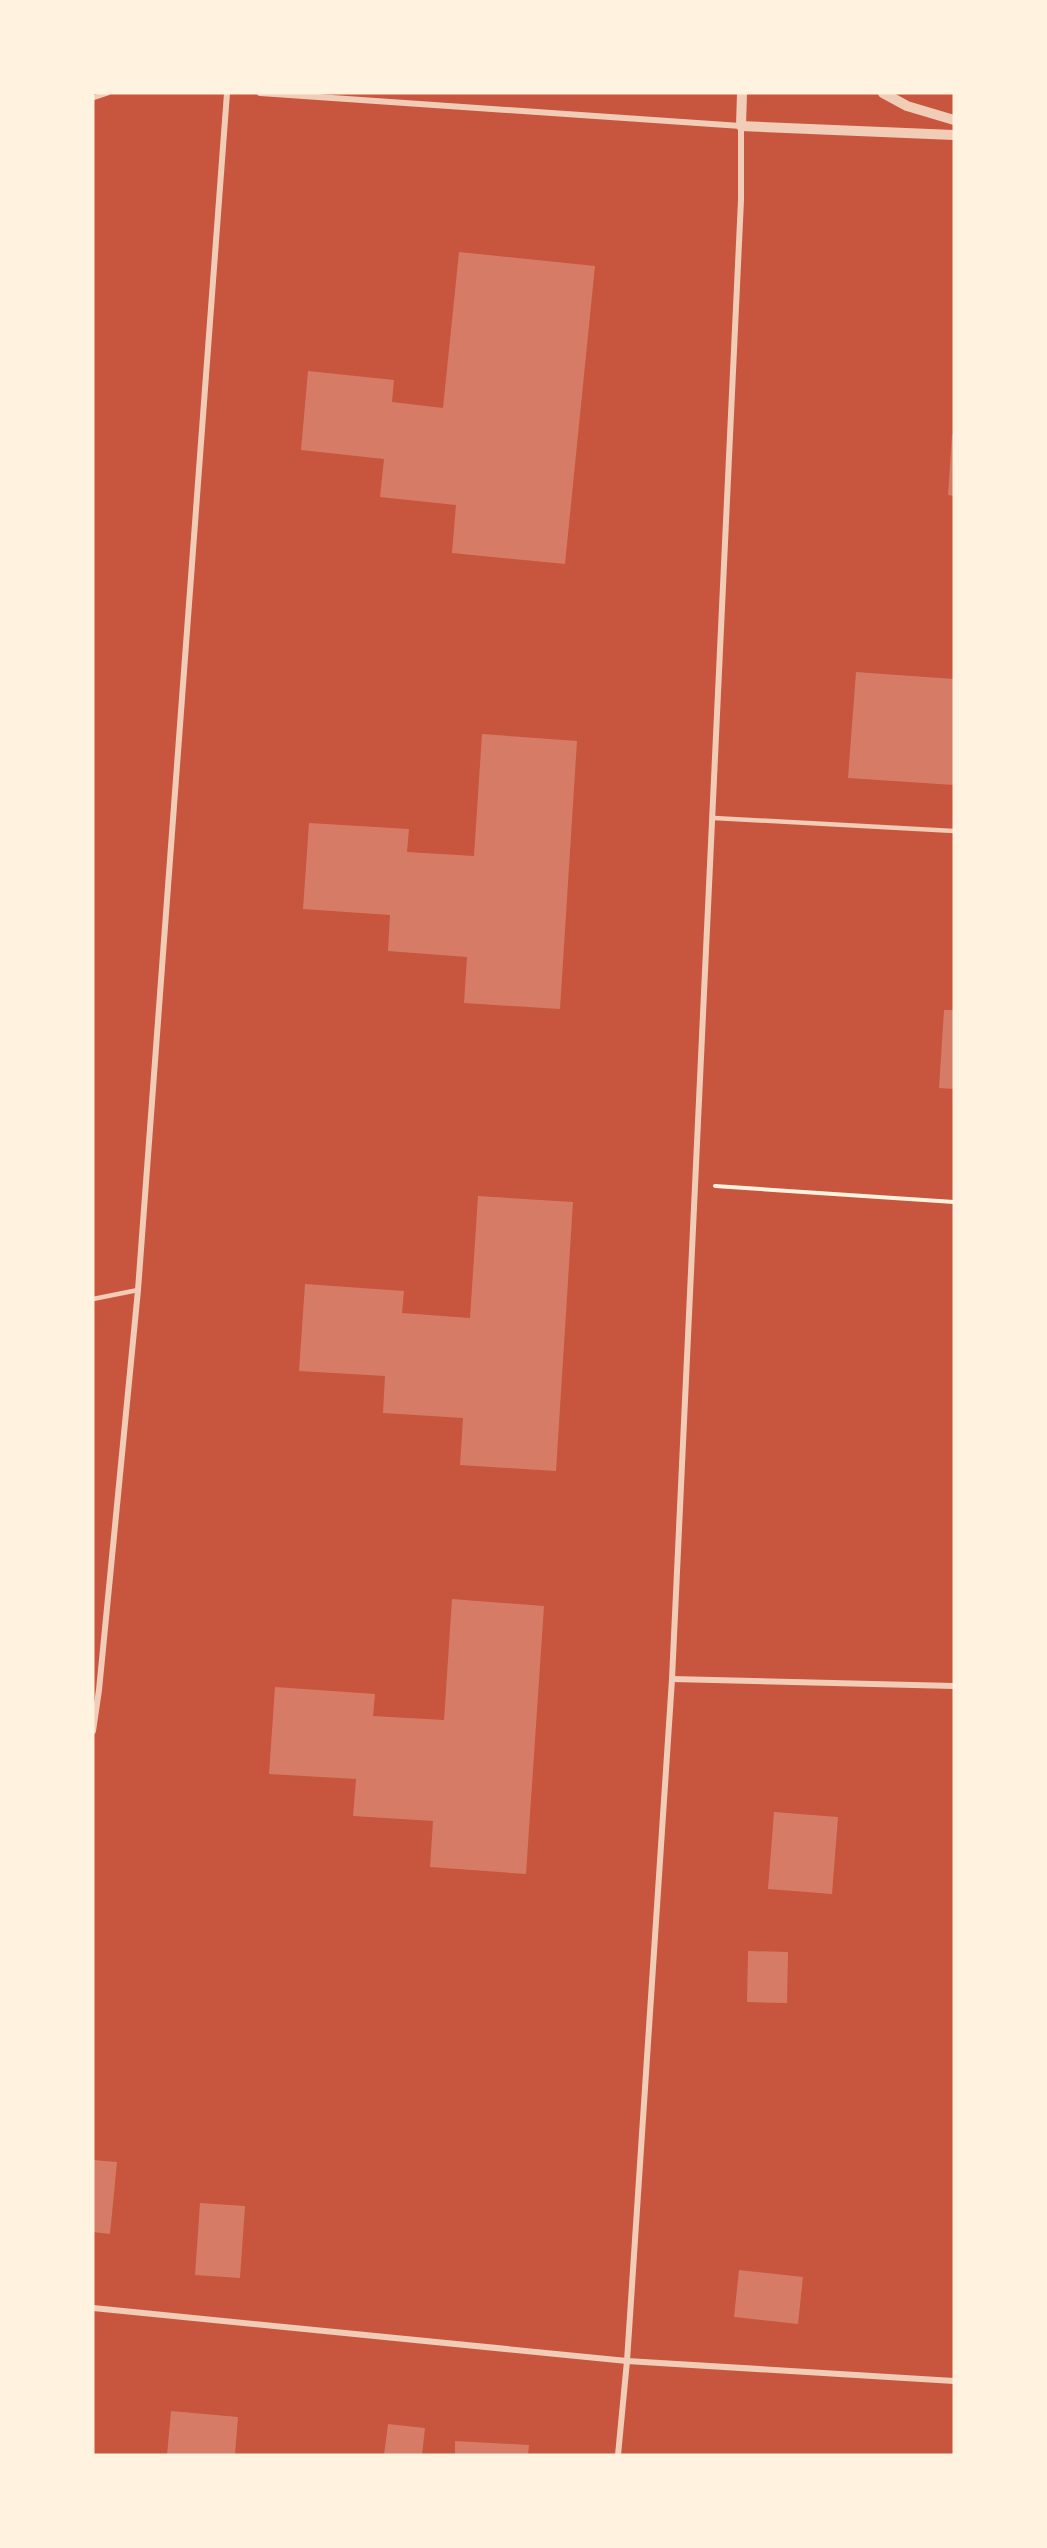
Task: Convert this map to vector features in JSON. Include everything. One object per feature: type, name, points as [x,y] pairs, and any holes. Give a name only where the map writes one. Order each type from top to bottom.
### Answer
[{"type":"street","points":[[93,1731],[99,1690],[138,1290],[227,93]]},
{"type":"street","points":[[260,93],[741,126],[954,135]]},
{"type":"street","points":[[618,2455],[627,2361],[672,1679],[741,212],[742,93]]},
{"type":"street","points":[[883,93],[907,106],[954,120]]},
{"type":"street","points":[[672,1679],[954,1686]]},
{"type":"street","points":[[93,2308],[627,2361],[954,2381]]},
{"type":"lane","points":[[93,98],[108,93]]},
{"type":"lane","points":[[714,818],[954,831]]},
{"type":"lane","points":[[93,1299],[138,1290]]},
{"type":"path","points":[[696,1185],[954,1202]]},
{"type":"building","points":[[459,252],[595,266],[565,564],[452,553],[456,505],[380,497],[384,459],[301,450],[308,371],[394,380],[392,402],[443,408]]},
{"type":"building","points":[[952,435],[954,435],[954,496],[948,495]]},
{"type":"building","points":[[856,672],[954,679],[954,785],[848,778]]},
{"type":"building","points":[[482,734],[577,741],[560,1009],[464,1003],[467,957],[388,951],[390,915],[303,909],[309,823],[409,829],[407,852],[474,856]]},
{"type":"building","points":[[944,1010],[954,1010],[954,1089],[939,1088]]},
{"type":"building","points":[[478,1196],[573,1202],[556,1471],[460,1465],[463,1418],[383,1413],[385,1376],[299,1371],[305,1284],[404,1291],[402,1313],[470,1318]]},
{"type":"building","points":[[452,1599],[544,1606],[526,1874],[430,1867],[433,1821],[353,1816],[356,1779],[269,1774],[275,1687],[375,1694],[373,1716],[444,1720]]},
{"type":"building","points":[[774,1812],[838,1817],[832,1894],[768,1889]]},
{"type":"building","points":[[748,1951],[788,1952],[787,2003],[747,2002]]},
{"type":"building","points":[[93,2160],[117,2162],[110,2234],[93,2232]]},
{"type":"building","points":[[200,2203],[245,2206],[240,2278],[195,2275]]},
{"type":"building","points":[[739,2270],[803,2277],[798,2324],[734,2317]]},
{"type":"building","points":[[171,2411],[238,2417],[235,2455],[167,2455]]},
{"type":"building","points":[[388,2424],[425,2428],[422,2455],[384,2455]]},
{"type":"building","points":[[455,2441],[529,2445],[528,2455],[455,2455]]}]
